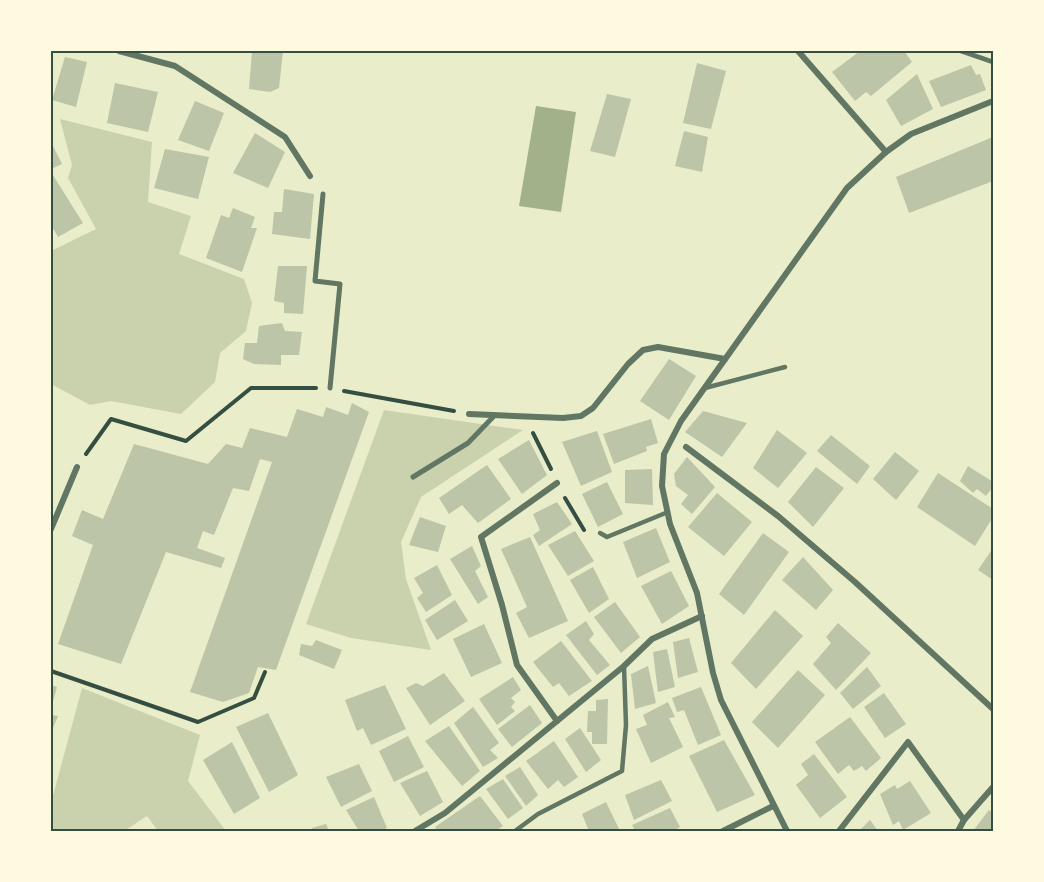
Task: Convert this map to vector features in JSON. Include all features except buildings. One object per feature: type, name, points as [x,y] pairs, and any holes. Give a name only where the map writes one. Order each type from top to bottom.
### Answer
[{"type":"street","points":[[119,51],[175,66],[285,137],[310,176]]},
{"type":"street","points":[[798,51],[886,152]]},
{"type":"street","points":[[786,831],[721,700],[712,673],[697,593],[668,512],[663,486],[664,454],[675,440],[705,388],[847,188],[886,152],[911,134],[993,101]]},
{"type":"street","points":[[323,194],[315,281],[340,284],[330,388]]},
{"type":"street","points":[[468,414],[563,418],[581,416],[593,408],[628,364],[643,350],[658,347],[725,359]]},
{"type":"street","points":[[413,477],[468,443],[495,415]]},
{"type":"street","points":[[686,447],[778,516],[855,582],[993,709]]},
{"type":"street","points":[[51,529],[77,467]]},
{"type":"street","points":[[556,483],[481,537],[502,605],[517,665],[557,721]]},
{"type":"street","points":[[415,831],[445,813],[624,666],[652,639],[702,616]]},
{"type":"street","points":[[839,831],[908,741],[964,820]]},
{"type":"street","points":[[958,831],[964,820],[993,788]]},
{"type":"street","points":[[723,831],[773,806]]},
{"type":"lane","points":[[961,51],[993,62]]},
{"type":"lane","points":[[705,388],[784,367]]},
{"type":"lane","points":[[600,533],[607,537],[668,512]]},
{"type":"lane","points":[[515,831],[538,814],[622,771],[626,725],[624,666]]},
{"type":"path","points":[[77,467],[111,419],[186,441],[251,388],[330,388],[468,414]]},
{"type":"path","points":[[51,671],[198,722],[254,698],[265,672]]},
{"type":"shaded area","points":[[536,106],[576,112],[561,212],[519,206]]},
{"type":"shaded area","points":[[60,119],[152,142],[148,202],[191,216],[179,254],[244,279],[252,303],[246,331],[220,353],[215,382],[181,414],[111,401],[90,405],[51,384],[51,251],[96,229],[68,178],[72,165]]},
{"type":"shaded area","points":[[384,410],[523,430],[421,497],[401,542],[406,579],[431,650],[351,638],[306,624]]},
{"type":"shaded area","points":[[82,688],[200,735],[188,781],[226,831],[158,831],[147,816],[124,831],[51,831],[51,803]]}]
